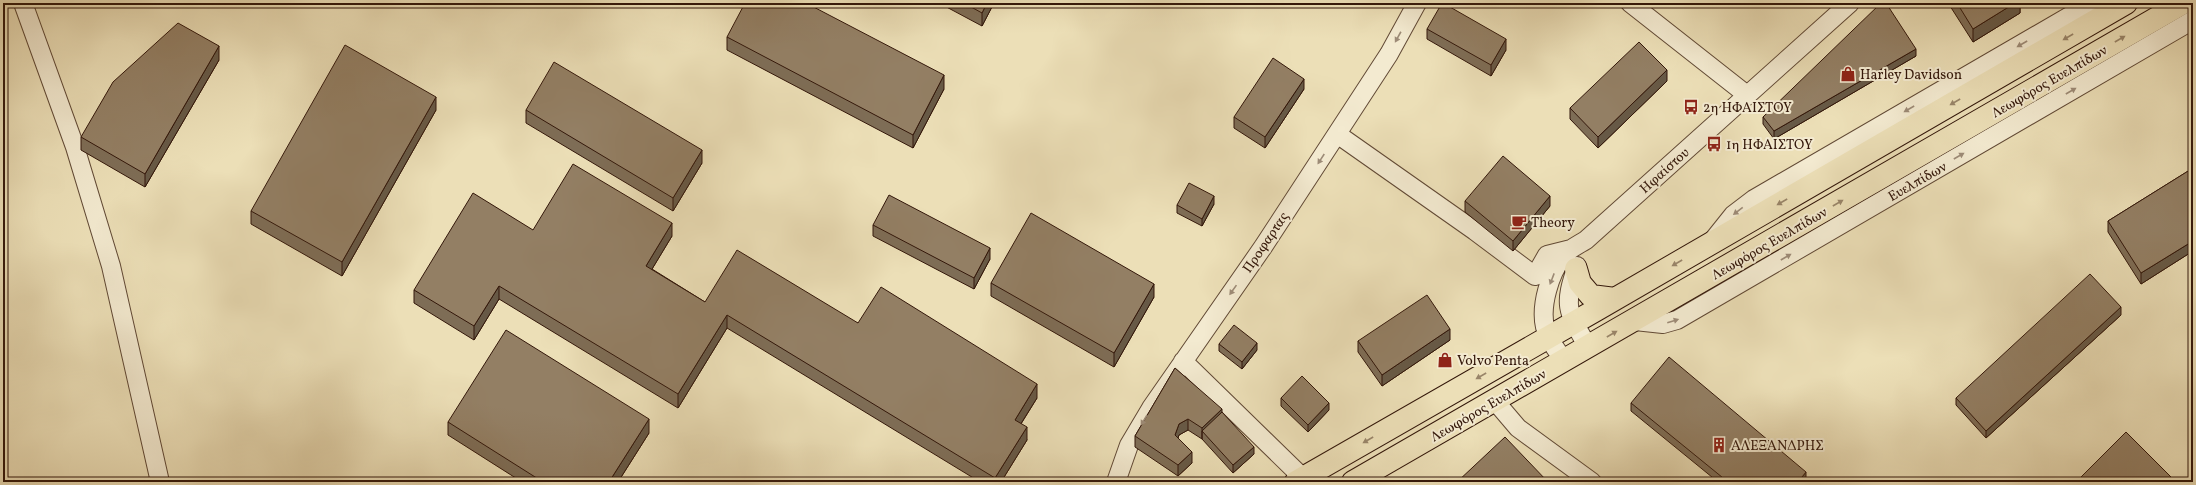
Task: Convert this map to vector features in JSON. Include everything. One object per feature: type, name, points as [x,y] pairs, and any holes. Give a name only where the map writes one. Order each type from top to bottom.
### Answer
[{"type":"main road","name":"Λεωφόρος Ευελπίδων","points":[[1299,480],[1710,244],[2097,7],[2126,3]]},
{"type":"main road","name":"Λεωφόρος Ευελπίδων","points":[[1353,482],[1635,321],[2183,3]]},
{"type":"main road","points":[[1577,253],[1580,283],[1591,296],[1615,299]]},
{"type":"street","points":[[23,3],[75,147],[111,266],[160,482]]},
{"type":"street","name":"Προφαρτας","points":[[1116,482],[1129,446],[1151,408],[1263,246],[1337,134],[1389,54],[1417,3]]},
{"type":"street","points":[[1630,3],[1747,95]]},
{"type":"street","name":"Ηφαίστου","points":[[1564,361],[1548,337],[1544,319],[1545,301],[1552,278],[1563,256],[1577,253],[1747,95],[1850,3]]},
{"type":"street","name":"Ευελπίδων","points":[[1635,321],[1663,324],[1678,320],[2193,20]]},
{"type":"street","points":[[1337,134],[1475,231],[1534,276],[1547,255],[1577,253],[1568,307],[1574,323],[1588,347]]},
{"type":"street","points":[[1184,361],[1299,480]]},
{"type":"street","points":[[1495,401],[1518,428],[1592,482]]},
{"type":"building","points":[[745,3],[806,3],[944,75],[913,135],[727,37]]},
{"type":"building","points":[[964,3],[987,3],[982,13]]},
{"type":"building","points":[[1442,3],[1506,39],[1491,65],[1427,29]]},
{"type":"building","points":[[1881,3],[1886,3],[1916,49],[1774,131],[1763,117]]},
{"type":"building","points":[[1957,3],[2015,3],[1973,29]]},
{"type":"building","points":[[178,23],[219,46],[145,174],[81,137],[113,82]]},
{"type":"building","points":[[1639,42],[1667,70],[1598,137],[1570,108]]},
{"type":"building","points":[[345,45],[436,97],[342,262],[251,211]]},
{"type":"building","points":[[1273,58],[1304,79],[1265,137],[1234,117]]},
{"type":"building","points":[[554,62],[702,150],[673,198],[526,110]]},
{"type":"building","points":[[1503,156],[1550,196],[1513,241],[1465,201]]},
{"type":"building","points":[[573,164],[672,223],[646,266],[705,302],[737,250],[858,323],[881,287],[1037,384],[1015,420],[1027,427],[995,478],[727,315],[678,394],[499,286],[474,326],[414,290],[473,193],[533,230]]},
{"type":"building","points":[[2193,168],[2193,241],[2141,273],[2108,221]]},
{"type":"building","points":[[1189,183],[1214,196],[1202,219],[1177,205]]},
{"type":"building","points":[[889,195],[990,248],[974,278],[873,225]]},
{"type":"building","points":[[1031,213],[1154,284],[1114,353],[991,283]]},
{"type":"building","points":[[2090,274],[2121,307],[1986,431],[1956,398]]},
{"type":"building","points":[[1427,295],[1450,329],[1382,375],[1358,341]]},
{"type":"building","points":[[1234,325],[1257,343],[1242,362],[1219,344]]},
{"type":"building","points":[[506,330],[649,419],[609,482],[543,482],[448,422]]},
{"type":"building","name":"ΑΛΕΞΑΝΔΡΗΣ","points":[[1669,357],[1806,472],[1798,482],[1728,482],[1631,403]]},
{"type":"building","points":[[1175,368],[1222,409],[1202,428],[1188,419],[1179,424],[1175,435],[1192,452],[1178,465],[1135,436]]},
{"type":"building","points":[[1302,376],[1329,403],[1308,425],[1281,398]]},
{"type":"building","points":[[1222,412],[1254,447],[1233,465],[1202,431]]},
{"type":"building","points":[[2126,432],[2176,482],[2077,481]]},
{"type":"building","points":[[1505,437],[1548,482],[1457,482]]},
{"type":"place","name":"Harley Davidson","points":[[1848,74]]},
{"type":"place","name":"2η ΗΦΑΙΣΤΟΥ","points":[[1691,107]]},
{"type":"place","name":"1η ΗΦΑΙΣΤΟΥ","points":[[1714,144]]},
{"type":"place","name":"Theory","points":[[1519,222]]},
{"type":"place","name":"Volvo Penta","points":[[1445,360]]},
{"type":"place","name":"ΑΛΕΞΑΝΔΡΗΣ","points":[[1719,445]]}]
